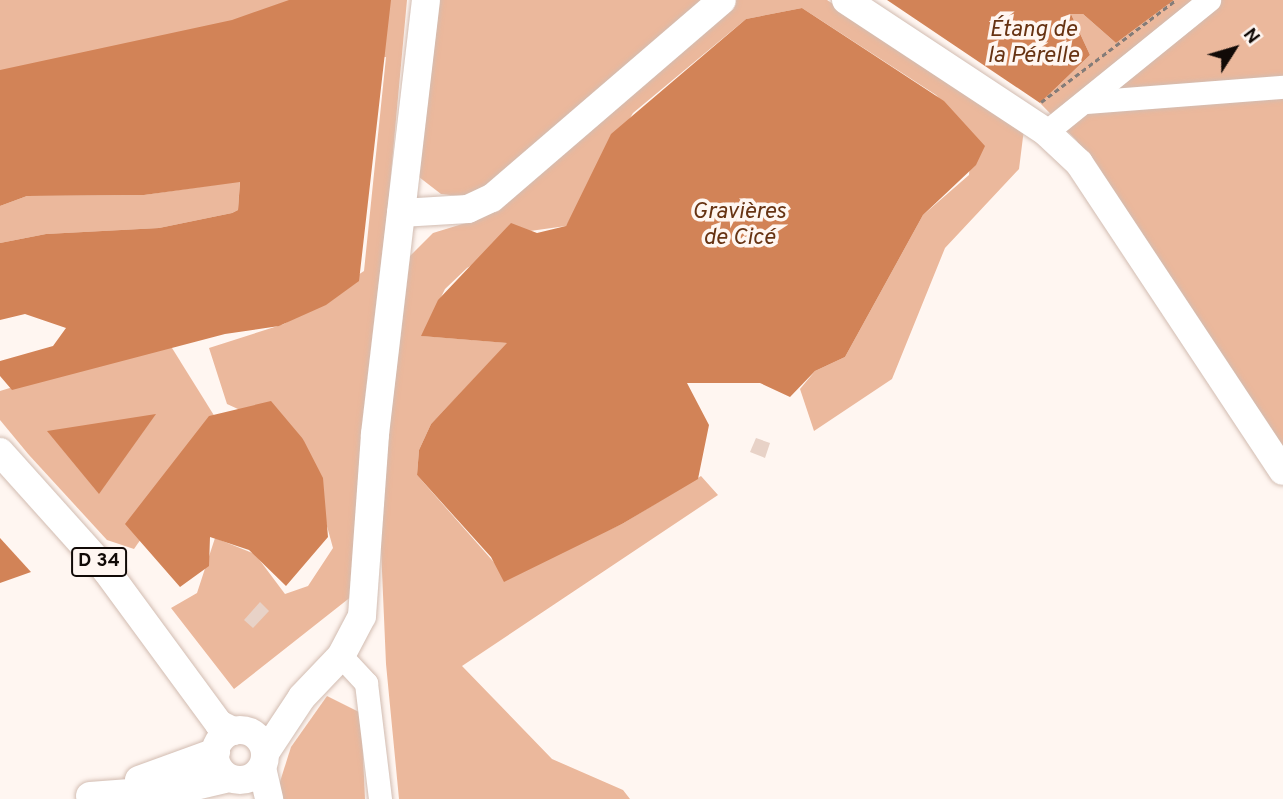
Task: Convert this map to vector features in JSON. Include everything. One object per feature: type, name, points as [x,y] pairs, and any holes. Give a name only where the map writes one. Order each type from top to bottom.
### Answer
[{"type":"main road","points":[[87,798],[183,786],[240,760],[341,656],[362,616],[367,590],[375,434],[426,0]]},
{"type":"main road","points":[[401,213],[468,209],[492,198],[722,0]]},
{"type":"main road","points":[[846,0],[1046,132],[1079,163],[1283,471]]},
{"type":"main road","name":"D 34","points":[[0,452],[106,570],[219,723],[240,760]]},
{"type":"main road","points":[[240,760],[269,799]]},
{"type":"street","points":[[1046,132],[1209,0]]},
{"type":"street","points":[[1086,102],[1283,87]]},
{"type":"street","points":[[341,656],[366,683],[380,799]]},
{"type":"path","points":[[1038,104],[1176,0]]},
{"type":"shaded area","points":[[0,0],[407,0],[352,596],[234,689],[171,608],[197,593],[215,538],[255,554],[285,594],[308,586],[333,548],[303,439],[227,404],[209,348],[284,324],[364,271],[386,57],[277,66],[0,125]]},
{"type":"shaded area","points":[[439,0],[709,0],[513,172],[467,197],[441,194],[419,177]]},
{"type":"shaded area","points":[[734,0],[827,0],[1024,129],[1019,169],[945,248],[892,379],[814,431],[800,389],[815,371],[845,357],[923,215],[969,175],[972,133],[936,95],[802,8],[746,19],[633,113],[566,226],[530,231],[467,268],[445,289],[422,336],[508,343],[431,424],[419,450],[417,475],[499,568],[582,542],[622,524],[701,476],[718,495],[462,666],[552,759],[623,790],[630,799],[399,799],[386,664],[380,525],[387,392],[410,256],[433,233],[472,221]]},
{"type":"shaded area","points":[[1174,0],[1283,0],[1283,450],[1077,141],[1040,103],[1090,55],[1071,14],[1083,14],[1116,43]]},
{"type":"shaded area","points":[[240,181],[238,210],[232,213],[159,228],[46,234],[0,243],[0,206],[27,196],[144,195]]},
{"type":"shaded area","points":[[167,340],[220,425],[134,549],[107,540],[29,455],[0,420],[0,391]]},
{"type":"shaded area","points":[[327,696],[361,713],[365,799],[283,799],[278,788],[291,747]]},
{"type":"water","points":[[289,0],[391,0],[359,281],[326,305],[279,326],[225,334],[12,390],[0,376],[0,361],[53,346],[66,328],[25,314],[0,320],[0,243],[46,234],[159,228],[232,213],[238,210],[240,182],[144,195],[27,196],[0,206],[0,70],[232,20]]},
{"type":"water","name":"Étang de la Pérelle","points":[[887,0],[1174,0],[1116,43],[1083,14],[1071,14],[1090,55],[1040,103]]},
{"type":"water","name":"Gravières de Cicé","points":[[802,8],[944,101],[985,146],[976,165],[923,215],[845,357],[815,371],[790,397],[760,383],[687,383],[709,425],[698,479],[622,524],[504,582],[491,557],[417,475],[419,450],[431,424],[507,343],[421,336],[438,300],[511,223],[537,233],[566,226],[611,134],[746,19]]},
{"type":"water","points":[[271,401],[303,439],[323,478],[328,537],[286,586],[249,550],[210,537],[209,566],[180,587],[125,524],[209,416]]},
{"type":"water","points":[[156,414],[99,494],[47,431]]},
{"type":"water","points":[[0,538],[31,572],[0,583]]},
{"type":"building","points":[[756,438],[770,443],[765,458],[750,452]]},
{"type":"building","points":[[260,602],[269,611],[253,628],[244,620]]}]
